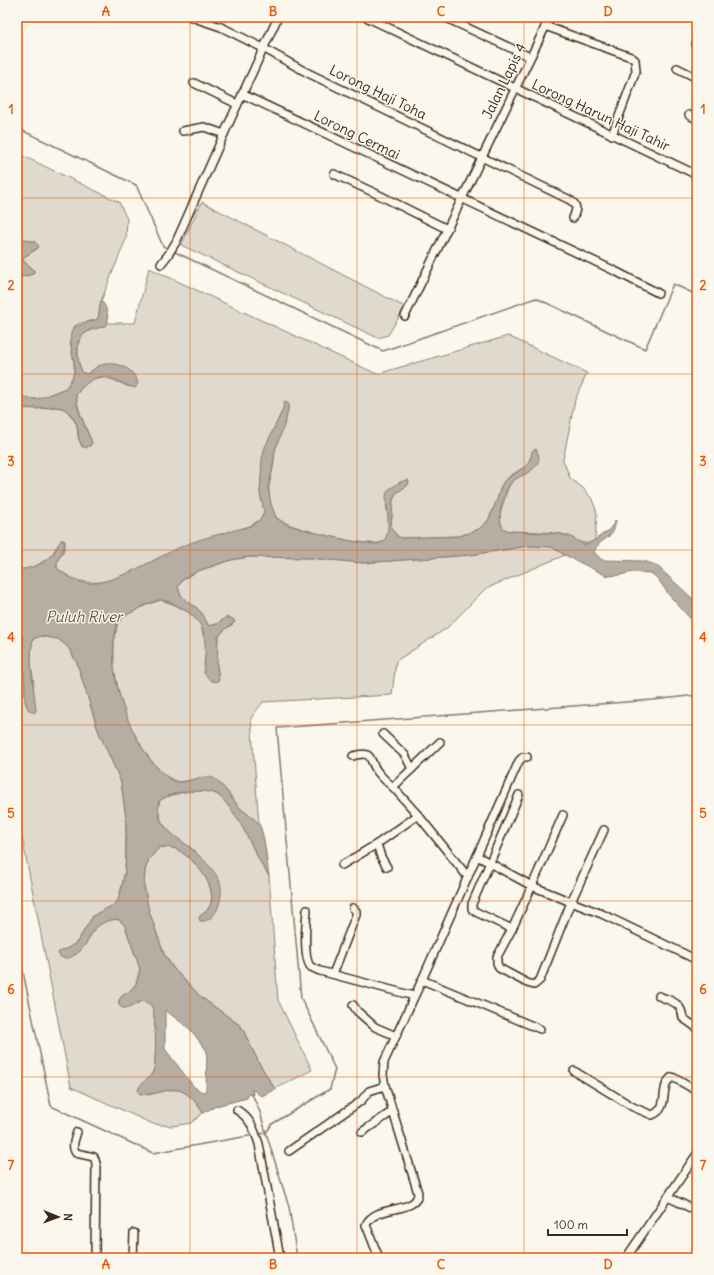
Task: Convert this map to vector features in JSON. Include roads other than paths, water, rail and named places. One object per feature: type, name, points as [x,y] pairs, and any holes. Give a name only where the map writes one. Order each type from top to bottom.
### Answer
[{"type":"street","name":"Lorong Haji Toha","points":[[191,17],[221,27],[306,72],[482,156],[574,202],[576,211],[573,218]]},
{"type":"street","points":[[161,264],[176,242],[237,104],[278,17]]},
{"type":"street","name":"Lorong Harun Haji Tahir","points":[[366,17],[697,175]]},
{"type":"street","points":[[444,17],[530,57]]},
{"type":"street","name":"Jalan Lapis 4","points":[[405,316],[550,17]]},
{"type":"street","points":[[546,26],[631,57],[635,60],[636,71],[612,135]]},
{"type":"street","points":[[677,68],[697,78]]},
{"type":"street","points":[[194,83],[237,104]]},
{"type":"street","name":"Lorong Cermai","points":[[242,94],[658,293]]},
{"type":"street","points":[[689,115],[697,119]]},
{"type":"street","points":[[183,131],[204,127],[224,134]]},
{"type":"street","points":[[334,174],[378,194],[447,229]]},
{"type":"street","points":[[383,734],[405,755],[412,769]]},
{"type":"street","points":[[393,787],[440,742]]},
{"type":"street","points":[[353,756],[366,754],[372,758],[376,770],[418,815],[468,877]]},
{"type":"street","points":[[379,1258],[366,1225],[368,1220],[376,1214],[412,1204],[417,1200],[418,1196],[385,1086],[383,1075],[384,1062],[519,761],[523,757],[527,757]]},
{"type":"street","points":[[512,929],[476,912],[472,908],[472,904],[519,795]]},
{"type":"street","points":[[342,865],[377,844],[418,815]]},
{"type":"street","points":[[563,815],[532,886],[497,957],[498,968],[527,983],[534,985],[540,980],[571,902],[604,830]]},
{"type":"street","points":[[377,844],[387,867]]},
{"type":"street","points":[[477,856],[532,886],[602,914],[697,960]]},
{"type":"street","points":[[333,974],[356,915],[356,911],[353,908]]},
{"type":"street","points":[[307,910],[305,932],[308,960],[311,966],[320,971],[368,985],[414,996]]},
{"type":"street","points":[[422,980],[540,1029]]},
{"type":"street","points":[[659,996],[678,1004],[682,1010],[683,1018],[697,1028]]},
{"type":"street","points":[[353,1005],[357,1011],[375,1027],[396,1036]]},
{"type":"street","points":[[574,1071],[612,1095],[652,1116],[660,1111],[666,1085],[672,1077],[697,1091]]},
{"type":"street","points":[[289,1151],[361,1101],[369,1091],[385,1086]]},
{"type":"street","points":[[237,1110],[246,1116],[254,1128],[259,1144],[280,1258]]},
{"type":"street","points":[[362,1132],[393,1111]]},
{"type":"street","points":[[77,1132],[74,1150],[76,1153],[94,1157],[96,1163],[95,1258]]},
{"type":"street","points":[[626,1258],[697,1154]]},
{"type":"street","points":[[668,1197],[697,1211]]},
{"type":"street","points":[[133,1258],[134,1232]]},
{"type":"water","points":[[17,235],[35,243],[39,247],[23,259],[24,262],[34,271],[33,274],[17,278]]},
{"type":"water","points":[[101,301],[106,308],[108,323],[100,328],[87,331],[82,335],[77,348],[79,364],[82,372],[87,374],[101,365],[118,365],[128,369],[136,377],[138,383],[135,388],[111,378],[100,377],[91,380],[79,391],[76,395],[77,405],[92,443],[86,448],[81,444],[77,426],[66,410],[55,407],[17,408],[17,395],[31,399],[38,399],[66,388],[74,373],[71,339],[74,327],[98,319]]},
{"type":"water","name":"Puluh River","points":[[284,403],[289,404],[286,420],[275,450],[268,487],[271,504],[276,518],[288,525],[356,542],[377,544],[383,542],[386,538],[388,530],[386,496],[388,490],[400,482],[408,480],[408,485],[396,493],[393,500],[391,527],[396,535],[401,538],[460,536],[479,529],[488,521],[504,481],[526,466],[531,457],[532,451],[536,449],[539,458],[535,467],[512,482],[506,490],[500,514],[501,524],[504,528],[510,531],[561,534],[571,537],[583,544],[589,544],[609,530],[616,520],[614,530],[610,536],[598,545],[594,552],[602,560],[643,561],[656,565],[693,599],[697,606],[697,626],[669,595],[658,579],[651,573],[633,572],[607,576],[552,547],[529,546],[470,555],[363,563],[310,558],[249,557],[231,560],[198,571],[183,579],[178,587],[179,592],[184,599],[201,612],[209,626],[217,624],[226,617],[233,619],[235,622],[218,637],[217,668],[219,680],[214,682],[204,673],[205,640],[202,628],[196,619],[182,608],[170,602],[160,600],[147,604],[122,618],[118,622],[115,634],[113,656],[115,677],[127,717],[141,745],[156,766],[172,780],[185,782],[209,777],[217,780],[240,808],[258,823],[265,843],[269,876],[238,819],[219,795],[195,791],[177,793],[159,801],[158,807],[163,824],[208,865],[219,880],[221,890],[220,901],[216,912],[208,920],[200,921],[199,917],[208,909],[211,901],[209,883],[204,874],[190,859],[176,849],[161,847],[157,850],[149,859],[145,870],[144,886],[149,911],[164,954],[174,969],[201,997],[241,1026],[259,1063],[275,1089],[261,1096],[252,1089],[253,1094],[250,1095],[249,1092],[247,1098],[216,1106],[203,1113],[189,1096],[180,1091],[169,1090],[140,1094],[138,1091],[140,1086],[153,1072],[155,1029],[152,1007],[146,1002],[142,1001],[128,1008],[122,1008],[119,1005],[119,1000],[122,996],[130,991],[136,984],[140,969],[125,926],[119,920],[114,919],[105,922],[95,929],[83,947],[74,956],[63,958],[58,954],[77,942],[93,916],[112,906],[118,900],[125,870],[126,818],[121,782],[98,730],[77,663],[68,647],[58,639],[41,636],[33,639],[31,666],[36,711],[34,713],[27,707],[25,701],[23,638],[17,629],[17,569],[31,567],[45,561],[53,554],[61,540],[64,540],[64,547],[57,564],[57,568],[74,580],[86,583],[98,583],[124,575],[196,541],[250,526],[262,517],[264,511],[260,493],[262,459],[265,447],[283,409]],"holes":[[[165,1010],[190,1029],[207,1051],[206,1091],[202,1092],[194,1087],[165,1049]]]},
{"type":"waterway","points":[[17,128],[136,185],[163,246],[169,249]]},
{"type":"waterway","points":[[173,251],[383,351],[536,298],[645,349],[673,284],[697,295]]},
{"type":"waterway","points":[[258,1134],[266,1133],[272,1124],[330,1089],[335,1069],[301,998],[277,728],[653,700],[697,695]]},
{"type":"waterway","points":[[17,943],[51,1106],[153,1153],[254,1135]]},
{"type":"waterway","points":[[252,1094],[260,1112],[289,1207],[297,1258]]}]
